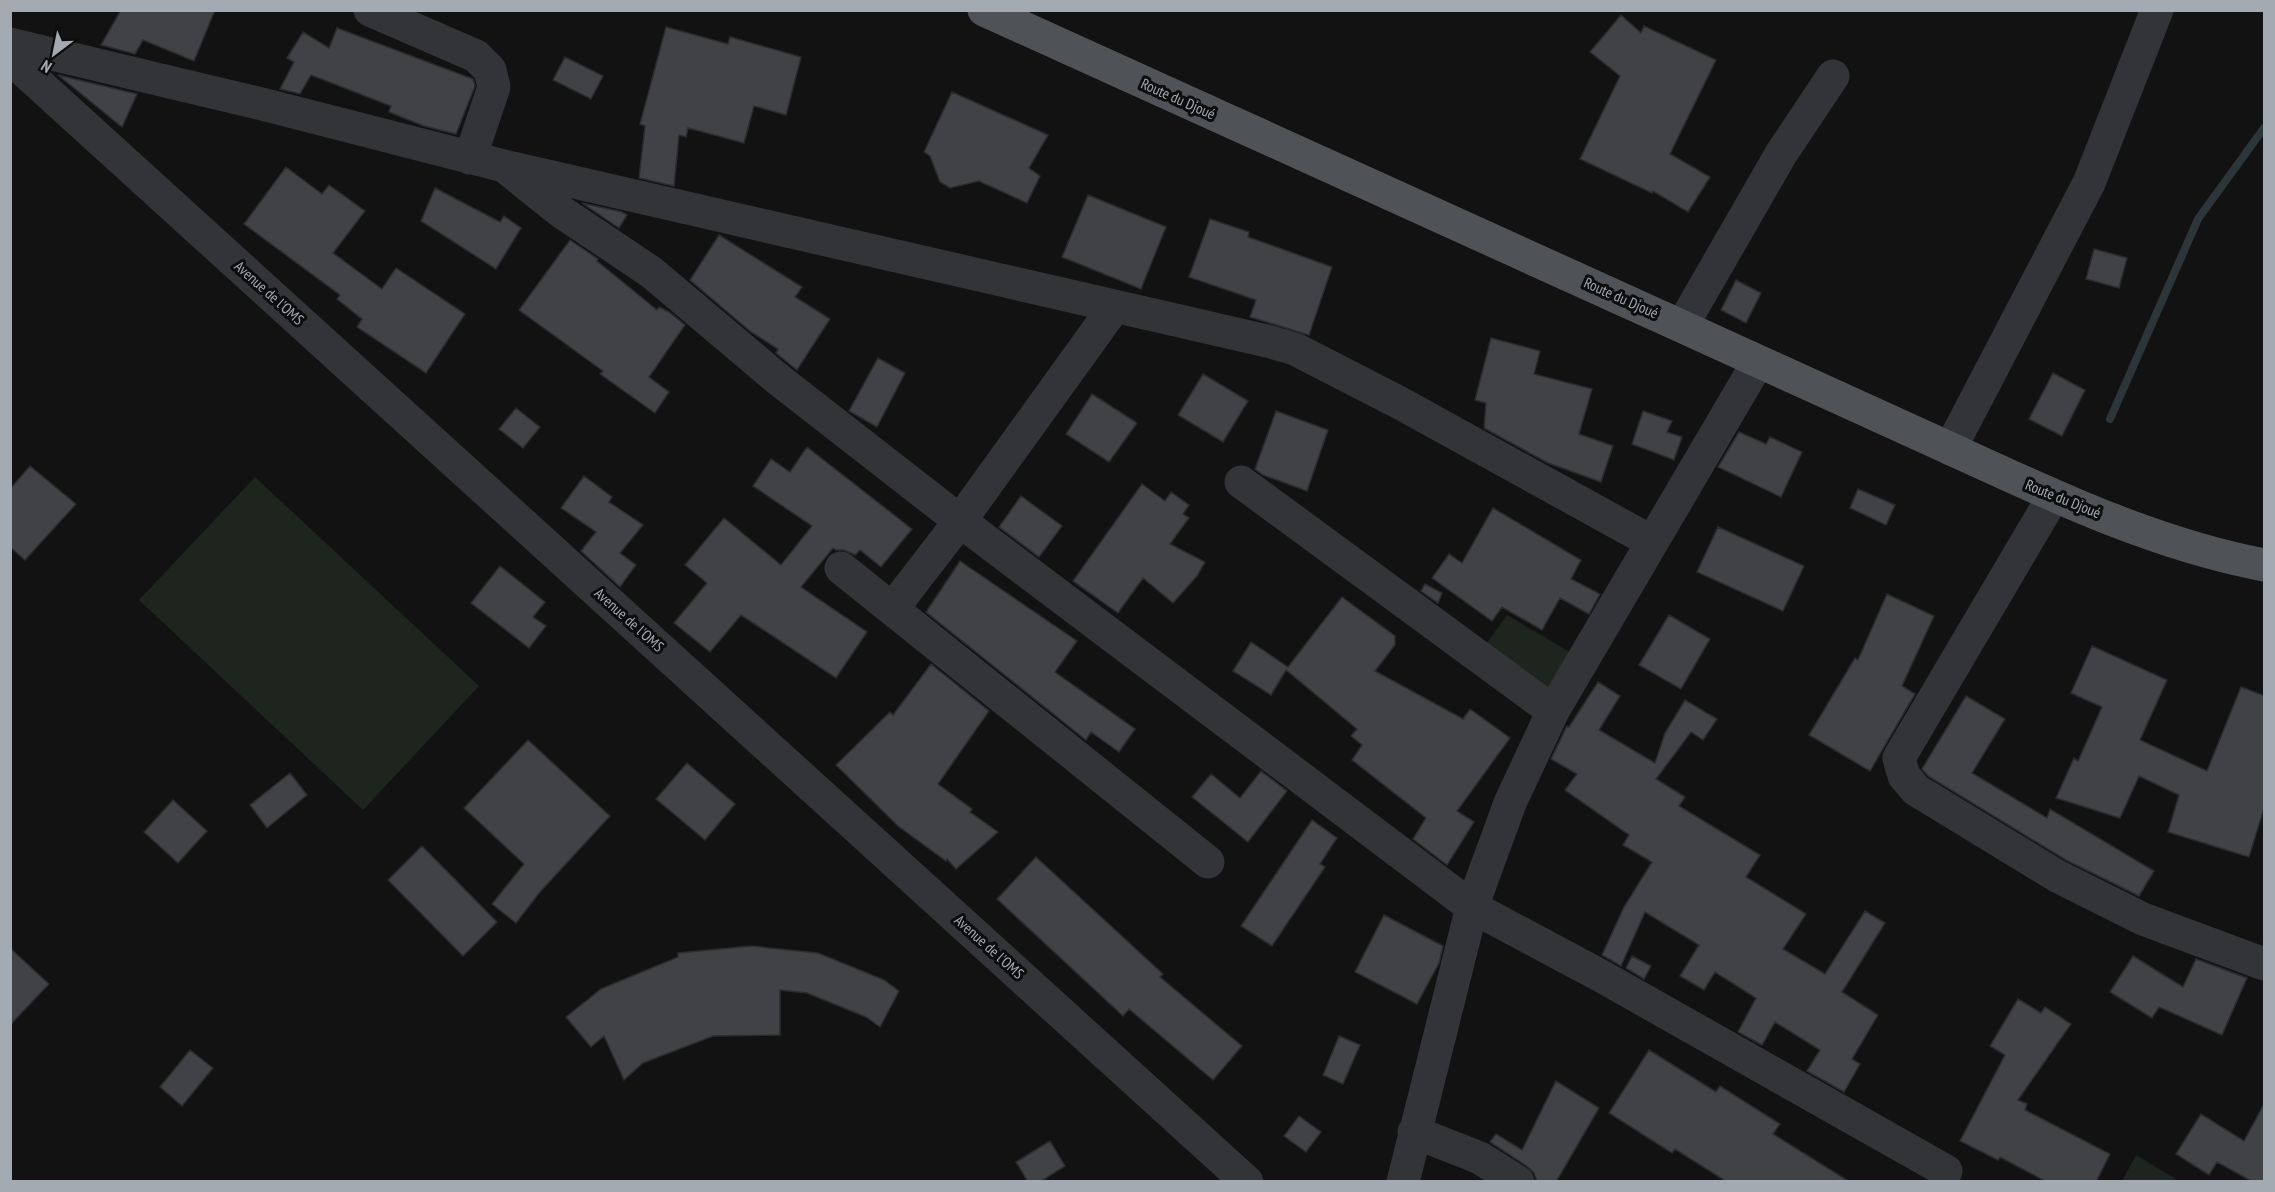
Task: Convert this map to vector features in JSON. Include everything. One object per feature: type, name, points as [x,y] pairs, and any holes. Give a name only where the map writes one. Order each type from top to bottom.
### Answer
[{"type":"main road","name":"Route du Djoué","points":[[984,10],[1682,326],[2053,497],[2172,540],[2237,560],[2265,565]]},
{"type":"street","points":[[370,10],[476,56],[490,70],[495,87],[470,158]]},
{"type":"street","points":[[1950,449],[2089,183],[2157,10]]},
{"type":"street","points":[[10,44],[266,105],[470,158],[1271,342],[1295,350],[1400,403],[1652,542]]},
{"type":"street","name":"Avenue de l'OMS","points":[[10,58],[1247,1182]]},
{"type":"street","points":[[1682,326],[1782,154],[1833,76]]},
{"type":"street","points":[[504,166],[560,211],[651,272],[779,380],[960,521],[1472,907],[1603,977],[1946,1171]]},
{"type":"street","points":[[893,608],[960,521],[1115,306]]},
{"type":"street","points":[[1403,1182],[1472,907],[1510,803],[1553,711],[1758,362]]},
{"type":"street","points":[[1241,482],[1553,711]]},
{"type":"street","points":[[2053,497],[1899,758],[1904,776],[1916,790],[2057,876],[2143,919],[2265,964]]},
{"type":"street","points":[[842,568],[1208,862]]},
{"type":"street","points":[[1414,1132],[1480,1158],[1518,1182]]},
{"type":"shaded area","points":[[255,477],[479,686],[363,810],[139,600]]},
{"type":"shaded area","points":[[1507,615],[1570,652],[1550,691],[1484,647]]},
{"type":"shaded area","points":[[2136,1155],[2179,1181],[2122,1181]]},
{"type":"building","points":[[121,10],[215,10],[194,61],[143,40],[135,54],[101,45]]},
{"type":"building","points":[[1621,15],[1641,33],[1644,26],[1716,60],[1670,154],[1710,177],[1688,212],[1653,191],[1652,193],[1580,159],[1620,76],[1590,52]]},
{"type":"building","points":[[666,27],[728,44],[730,37],[801,57],[786,115],[754,106],[744,143],[688,128],[686,137],[679,135],[674,186],[639,178],[645,126],[640,124]]},
{"type":"building","points":[[337,28],[473,79],[475,86],[456,134],[424,126],[389,112],[391,106],[311,75],[300,94],[280,89],[294,62],[287,58],[303,32],[329,48]]},
{"type":"building","points":[[565,57],[603,76],[591,99],[553,80]]},
{"type":"building","points":[[58,75],[137,94],[122,127]]},
{"type":"building","points":[[952,92],[1048,135],[1029,168],[1040,176],[1027,203],[979,181],[950,188],[940,182],[930,156],[924,152]]},
{"type":"building","points":[[286,167],[322,194],[329,185],[365,211],[333,253],[382,289],[396,268],[465,314],[426,373],[357,327],[362,319],[337,299],[340,295],[244,224]]},
{"type":"building","points":[[435,188],[500,222],[504,216],[521,228],[496,269],[421,221]]},
{"type":"building","points":[[1088,195],[1166,227],[1141,289],[1062,257]]},
{"type":"building","points":[[582,203],[622,212],[627,215],[619,228]]},
{"type":"building","points":[[1210,219],[1249,232],[1248,237],[1332,267],[1309,335],[1250,317],[1256,300],[1189,277]]},
{"type":"building","points":[[719,235],[802,287],[795,297],[830,319],[797,370],[776,353],[778,349],[751,332],[690,280]]},
{"type":"building","points":[[570,240],[598,259],[597,261],[657,310],[659,307],[669,312],[685,325],[649,377],[669,392],[655,413],[600,374],[603,371],[519,310]]},
{"type":"building","points":[[2094,249],[2127,258],[2119,288],[2086,279]]},
{"type":"building","points":[[1736,280],[1761,293],[1746,323],[1721,310]]},
{"type":"building","points":[[1491,338],[1540,351],[1534,374],[1592,389],[1579,434],[1613,446],[1601,482],[1548,463],[1484,428],[1486,403],[1475,400]]},
{"type":"building","points":[[878,358],[905,373],[877,427],[849,411]]},
{"type":"building","points":[[2053,373],[2085,390],[2062,436],[2029,419]]},
{"type":"building","points":[[1203,374],[1248,401],[1223,442],[1178,415]]},
{"type":"building","points":[[1092,394],[1137,423],[1109,462],[1066,434]]},
{"type":"building","points":[[516,408],[540,427],[523,448],[499,429]]},
{"type":"building","points":[[1276,411],[1328,430],[1307,491],[1263,475],[1255,469]]},
{"type":"building","points":[[1643,411],[1672,421],[1667,432],[1682,437],[1674,460],[1632,444]]},
{"type":"building","points":[[1739,432],[1766,444],[1770,437],[1802,452],[1781,497],[1718,467]]},
{"type":"building","points":[[807,447],[912,529],[881,567],[860,550],[855,555],[833,548],[801,587],[867,632],[836,678],[741,615],[710,652],[674,623],[707,583],[685,565],[724,518],[781,565],[812,526],[753,486],[771,459],[790,472]]},
{"type":"building","points":[[30,466],[76,504],[25,560],[10,547],[10,489]]},
{"type":"building","points":[[584,476],[612,497],[609,502],[643,525],[620,553],[636,565],[620,587],[581,551],[596,532],[561,508]]},
{"type":"building","points":[[1142,484],[1165,501],[1171,492],[1189,505],[1183,514],[1189,518],[1170,544],[1205,562],[1197,576],[1173,603],[1143,578],[1118,613],[1073,581]]},
{"type":"building","points":[[1858,489],[1895,505],[1886,525],[1850,508]]},
{"type":"building","points":[[1021,496],[1062,526],[1039,557],[999,527]]},
{"type":"building","points":[[1493,508],[1581,560],[1571,579],[1600,594],[1589,614],[1560,598],[1542,630],[1502,607],[1492,621],[1432,578],[1449,554],[1462,563]]},
{"type":"building","points":[[1718,527],[1804,566],[1783,611],[1697,572]]},
{"type":"building","points":[[960,561],[1077,641],[1055,672],[1135,729],[1119,752],[1091,732],[1086,740],[926,612]]},
{"type":"building","points":[[500,566],[545,602],[533,617],[546,626],[529,648],[471,603]]},
{"type":"building","points":[[1425,584],[1442,593],[1438,603],[1421,591]]},
{"type":"building","points":[[1887,594],[1934,616],[1902,686],[1915,694],[1870,771],[1809,735],[1855,658],[1858,660]]},
{"type":"building","points":[[1342,597],[1395,636],[1395,645],[1375,671],[1463,719],[1470,709],[1510,738],[1457,811],[1474,822],[1447,865],[1413,839],[1426,818],[1352,760],[1362,745],[1351,736],[1357,729],[1286,670],[1271,695],[1233,671],[1251,642],[1288,667]]},
{"type":"building","points":[[1669,615],[1710,639],[1681,689],[1639,665]]},
{"type":"building","points":[[2092,646],[2167,680],[2140,740],[2207,771],[2241,687],[2265,696],[2265,805],[2249,857],[2168,832],[2179,795],[2139,776],[2120,818],[2056,798],[2074,758],[2078,761],[2102,707],[2071,693]]},
{"type":"building","points":[[931,664],[989,711],[938,784],[972,809],[970,812],[998,832],[956,869],[947,859],[946,861],[898,826],[836,765],[890,712],[893,715]]},
{"type":"building","points":[[1598,682],[1620,696],[1599,730],[1655,763],[1665,733],[1685,700],[1717,719],[1703,740],[1691,732],[1656,779],[1685,797],[1679,806],[1760,855],[1746,877],[1806,914],[1783,949],[1825,974],[1865,911],[1885,923],[1842,992],[1878,1015],[1852,1059],[1860,1064],[1844,1092],[1807,1071],[1820,1050],[1775,1022],[1762,1045],[1738,1032],[1756,998],[1715,972],[1704,990],[1680,976],[1699,945],[1645,912],[1621,966],[1602,955],[1624,907],[1652,862],[1623,845],[1629,835],[1565,790],[1577,774],[1551,759],[1567,726],[1569,727]]},
{"type":"building","points":[[1966,696],[2005,719],[1972,773],[2047,818],[2050,809],[2154,871],[2139,896],[2066,860],[1928,776],[1922,769]]},
{"type":"building","points":[[528,740],[610,816],[540,892],[516,923],[492,904],[524,864],[464,808]]},
{"type":"building","points":[[687,763],[735,804],[705,840],[656,799]]},
{"type":"building","points":[[1261,771],[1287,791],[1248,842],[1192,797],[1211,774],[1240,798]]},
{"type":"building","points":[[290,773],[307,795],[267,828],[250,805]]},
{"type":"building","points":[[173,800],[207,831],[178,863],[144,832]]},
{"type":"building","points":[[1312,820],[1337,838],[1320,864],[1325,867],[1272,946],[1241,926]]},
{"type":"building","points":[[422,846],[497,922],[463,956],[388,880]]},
{"type":"building","points":[[1036,857],[1163,974],[1160,977],[1242,1046],[1213,1080],[1129,1009],[1123,1016],[997,899]]},
{"type":"building","points":[[1384,915],[1443,946],[1439,963],[1417,1004],[1355,972]]},
{"type":"building","points":[[751,946],[818,953],[884,980],[899,991],[880,1027],[866,1017],[807,993],[780,990],[780,1035],[713,1036],[643,1063],[624,1080],[604,1036],[591,1047],[566,1017],[601,989],[678,957],[678,953]]},
{"type":"building","points":[[10,948],[49,984],[10,1025]]},
{"type":"building","points":[[1632,956],[1651,966],[1644,979],[1626,968]]},
{"type":"building","points":[[2133,956],[2183,987],[2196,959],[2247,978],[2222,1035],[2159,1007],[2152,1018],[2110,992]]},
{"type":"building","points":[[2018,999],[2041,1013],[2045,1007],[2071,1024],[2018,1100],[2027,1104],[2025,1110],[2110,1154],[2096,1182],[2047,1182],[2000,1157],[1998,1160],[1960,1141],[2005,1055],[1990,1046]]},
{"type":"building","points":[[1339,1036],[1360,1045],[1343,1084],[1323,1075]]},
{"type":"building","points":[[190,1050],[213,1068],[182,1106],[160,1087]]},
{"type":"building","points":[[1649,1050],[1716,1092],[1720,1086],[1780,1124],[1773,1134],[1850,1182],[1727,1182],[1675,1149],[1672,1153],[1609,1113]]},
{"type":"building","points":[[1556,1081],[1599,1108],[1556,1182],[1537,1182],[1534,1173],[1528,1167],[1490,1142],[1496,1134],[1522,1150]]},
{"type":"building","points":[[2265,1102],[2265,1182],[2253,1182],[2217,1162],[2209,1175],[2176,1154],[2201,1114],[2244,1141]]},
{"type":"building","points":[[1299,1116],[1321,1132],[1306,1152],[1284,1136]]},
{"type":"building","points":[[1050,1141],[1065,1166],[1040,1182],[1028,1182],[1016,1162]]},
{"type":"waterway","points":[[2110,419],[2198,219],[2264,128]]}]
